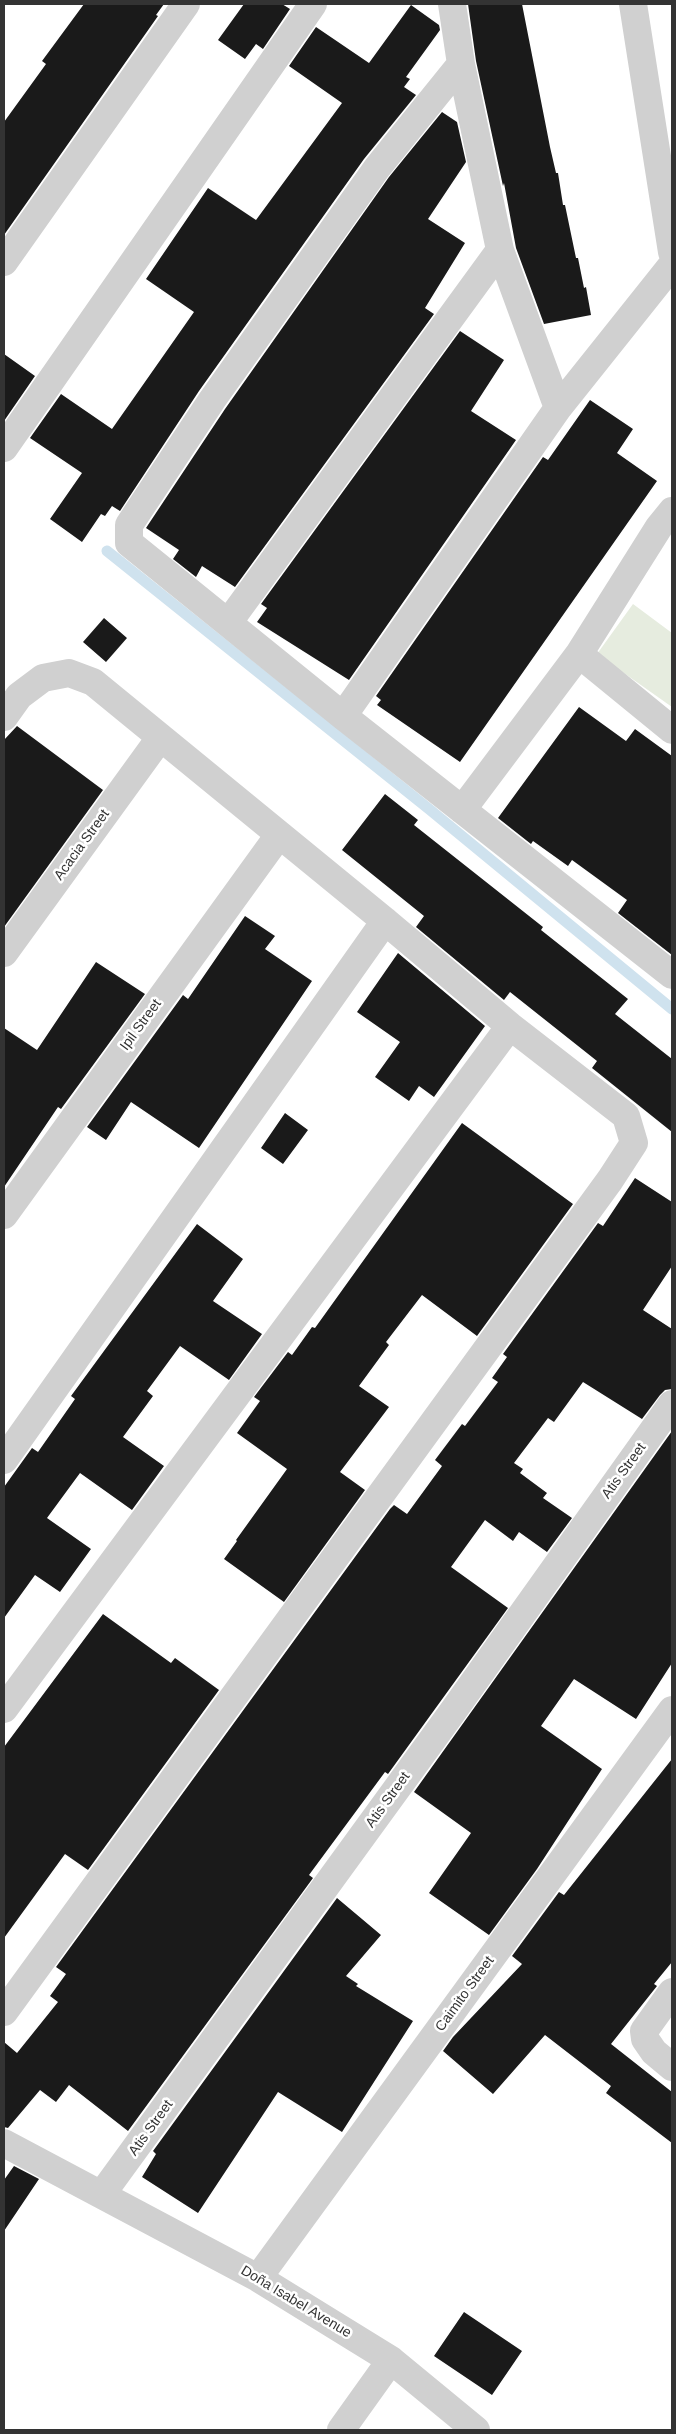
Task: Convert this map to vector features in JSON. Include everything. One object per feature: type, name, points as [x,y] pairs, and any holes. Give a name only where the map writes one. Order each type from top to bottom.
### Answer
[{"type":"street","points":[[4,262],[186,4]]},
{"type":"street","points":[[4,448],[313,4]]},
{"type":"street","points":[[452,4],[461,64],[500,250],[558,408]]},
{"type":"street","points":[[633,4],[672,252]]},
{"type":"street","points":[[461,64],[377,168],[212,400],[128,525],[129,543],[343,716],[672,975]]},
{"type":"street","points":[[228,623],[500,250]]},
{"type":"street","points":[[343,716],[558,408],[672,265]]},
{"type":"street","points":[[462,810],[579,654],[659,527],[672,511]]},
{"type":"street","points":[[579,654],[672,730]]},
{"type":"street","points":[[4,717],[19,696],[43,678],[69,673],[93,682],[510,1026],[626,1116],[634,1143],[604,1188],[4,2012]]},
{"type":"street","name":"Acacia Street","points":[[4,953],[160,738]]},
{"type":"street","name":"Ipil Street","points":[[4,1215],[279,835]]},
{"type":"street","points":[[4,1460],[385,921]]},
{"type":"street","points":[[4,1709],[510,1026]]},
{"type":"street","name":"Atis Street","points":[[102,2194],[451,1714],[672,1404]]},
{"type":"street","name":"Caimito Street","points":[[258,2278],[672,1710]]},
{"type":"street","points":[[672,1992],[644,2031],[645,2039],[654,2052],[672,2067]]},
{"type":"street","name":"Doña Isabel Avenue","points":[[4,2143],[258,2278],[390,2360],[476,2430]]},
{"type":"street","points":[[340,2430],[390,2360]]},
{"type":"shaded area","points":[[633,604],[672,633],[672,707],[597,654]]},
{"type":"building","points":[[84,4],[164,4],[156,15],[158,16],[4,235],[4,122],[46,64],[42,61]]},
{"type":"building","points":[[244,4],[282,4],[290,9],[263,49],[256,44],[245,59],[218,40]]},
{"type":"building","points":[[468,4],[522,4],[550,147],[556,173],[558,173],[563,205],[565,205],[576,258],[578,258],[584,288],[586,287],[591,315],[544,324],[516,248],[504,183],[503,186],[476,61]]},
{"type":"building","points":[[411,5],[439,25],[440,30],[406,77],[410,79],[404,87],[416,95],[364,159],[199,391],[120,511],[112,506],[105,516],[101,514],[82,542],[50,519],[82,473],[30,438],[61,394],[112,429],[194,312],[146,279],[208,188],[256,220],[342,103],[289,66],[316,27],[369,63]]},
{"type":"building","points":[[442,112],[457,122],[466,162],[428,219],[465,243],[425,308],[434,314],[235,587],[202,566],[196,577],[173,559],[179,550],[146,528],[225,409],[389,177]]},
{"type":"building","points":[[460,331],[504,360],[471,411],[516,440],[349,680],[257,622],[267,608],[261,604]]},
{"type":"building","points":[[4,354],[35,376],[4,421]]},
{"type":"building","points":[[590,400],[633,429],[617,453],[657,481],[460,762],[377,705],[381,700],[376,696],[543,457],[548,460]]},
{"type":"building","points":[[104,618],[127,638],[106,662],[83,642]]},
{"type":"building","points":[[579,707],[626,741],[635,729],[672,756],[672,955],[618,913],[627,900],[572,860],[568,866],[533,841],[531,844],[498,818]]},
{"type":"building","points":[[17,726],[103,790],[4,927],[4,740]]},
{"type":"building","points":[[385,794],[418,820],[414,825],[543,927],[541,930],[628,999],[615,1014],[672,1059],[672,1132],[592,1068],[597,1061],[510,992],[504,1000],[416,927],[424,916],[342,850]]},
{"type":"building","points":[[245,916],[275,936],[265,949],[312,981],[199,1148],[131,1102],[106,1140],[87,1127],[183,995],[188,999]]},
{"type":"building","points":[[398,953],[485,1026],[434,1097],[419,1086],[409,1101],[375,1077],[400,1042],[357,1012]]},
{"type":"building","points":[[96,962],[145,994],[61,1109],[58,1107],[4,1187],[4,1028],[37,1050]]},
{"type":"building","points":[[285,1113],[308,1130],[283,1164],[261,1148]]},
{"type":"building","points":[[462,1123],[573,1204],[477,1336],[422,1295],[386,1342],[389,1345],[359,1386],[389,1407],[340,1472],[365,1490],[284,1602],[224,1559],[287,1469],[237,1433],[260,1401],[254,1397],[288,1352],[292,1355],[312,1327],[315,1328]]},
{"type":"building","points":[[635,1178],[672,1202],[672,1266],[643,1310],[672,1329],[672,1389],[665,1390],[660,1395],[642,1419],[583,1382],[554,1422],[548,1418],[514,1463],[523,1469],[520,1473],[547,1493],[543,1498],[572,1518],[547,1552],[519,1532],[513,1541],[485,1520],[451,1567],[508,1608],[388,1774],[385,1772],[309,1875],[313,1878],[128,2131],[69,2085],[56,2102],[40,2090],[8,2128],[4,2127],[4,2042],[17,2053],[58,2002],[50,1996],[66,1974],[56,1967],[390,1509],[394,1505],[407,1514],[442,1466],[435,1460],[462,1424],[465,1426],[498,1382],[492,1378],[507,1357],[503,1354],[598,1223],[603,1226]]},
{"type":"building","points":[[197,1224],[243,1259],[213,1301],[262,1334],[229,1380],[180,1346],[147,1391],[153,1396],[123,1437],[164,1466],[132,1510],[80,1473],[47,1518],[91,1549],[60,1592],[35,1575],[4,1618],[4,1487],[32,1448],[38,1452],[75,1399],[71,1396]]},
{"type":"building","points":[[672,1431],[672,1663],[636,1719],[574,1679],[541,1726],[602,1769],[537,1869],[489,1935],[429,1893],[471,1833],[414,1792]]},
{"type":"building","points":[[103,1614],[171,1663],[175,1658],[219,1690],[88,1870],[65,1854],[4,1938],[4,1747]]},
{"type":"building","points":[[672,1759],[672,1962],[654,1984],[657,1986],[611,2044],[672,2092],[672,2143],[606,2093],[611,2086],[545,2035],[493,2094],[443,2051],[453,2037],[522,1964],[512,1956],[559,1892],[564,1895]]},
{"type":"building","points":[[337,1898],[381,1935],[346,1976],[358,1984],[356,1986],[413,2021],[342,2132],[278,2092],[198,2213],[142,2177],[156,2154],[153,2151]]},
{"type":"building","points":[[14,2166],[39,2179],[4,2231],[4,2180]]},
{"type":"building","points":[[464,2312],[522,2351],[492,2395],[434,2356]]},
{"type":"waterway","points":[[107,551],[429,809],[672,1009]]}]
